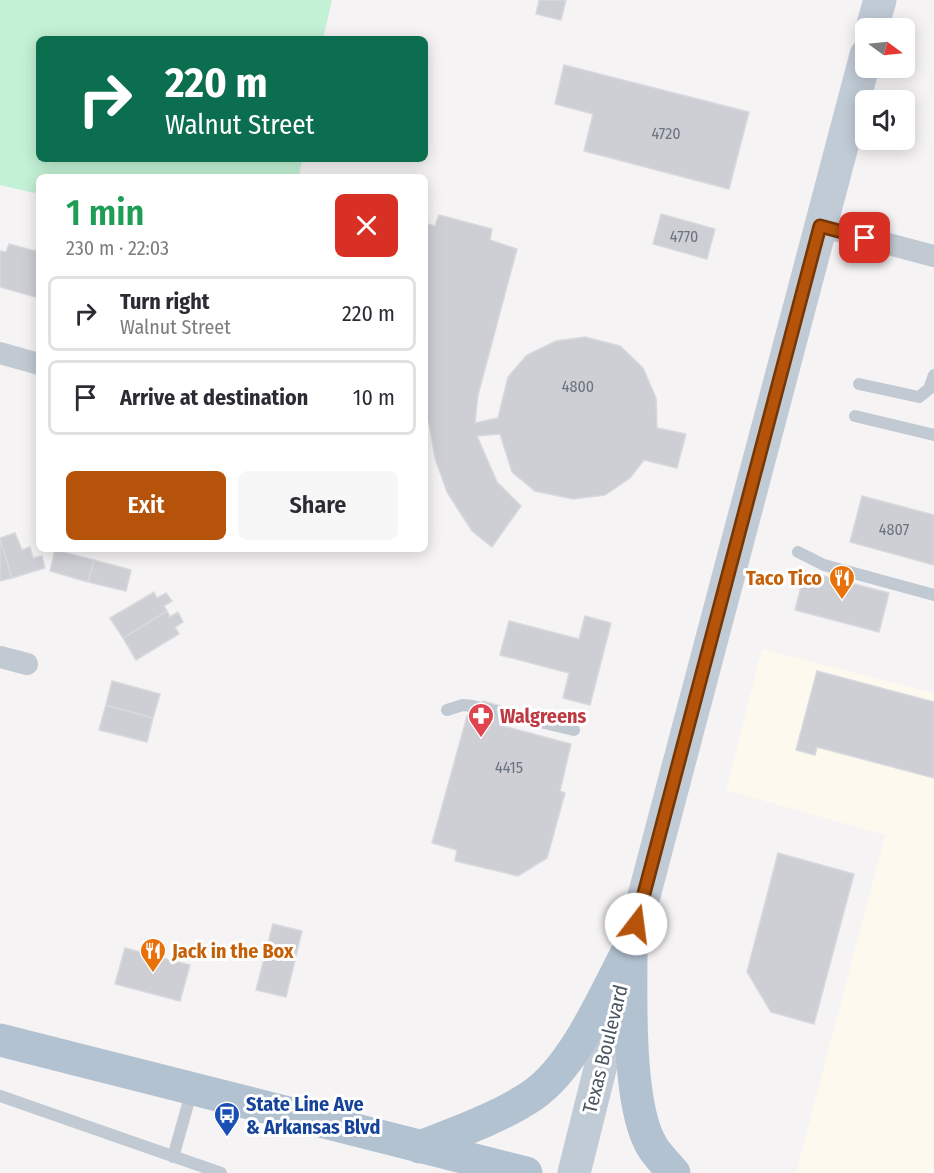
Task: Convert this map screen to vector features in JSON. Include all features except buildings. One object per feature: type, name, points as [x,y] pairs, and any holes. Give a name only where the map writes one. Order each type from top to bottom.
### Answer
[{"type":"main road","points":[[875,18],[880,0]]},
{"type":"main road","name":"Texas Boulevard","points":[[574,1173],[631,945],[860,78]]},
{"type":"main road","points":[[428,1160],[534,1094],[566,1062],[631,945]]},
{"type":"main road","points":[[631,945],[631,1044],[640,1111],[652,1147],[674,1173]]},
{"type":"main road","points":[[0,1040],[192,1090],[428,1160],[526,1173]]},
{"type":"street","points":[[820,226],[934,256]]},
{"type":"street","points":[[0,353],[36,363]]},
{"type":"street","points":[[0,657],[27,664]]},
{"type":"lane","points":[[859,384],[919,397],[929,390],[934,375]]},
{"type":"lane","points":[[855,416],[934,435]]},
{"type":"lane","points":[[798,552],[824,565],[934,595]]},
{"type":"lane","points":[[447,710],[463,705],[473,706],[574,730]]},
{"type":"lane","points":[[173,1158],[192,1090]]},
{"type":"lane","points":[[0,1096],[173,1158],[199,1170],[221,1173]]},
{"type":"shaded area","points":[[762,649],[934,693],[934,1173],[796,1173],[885,835],[726,790]]},
{"type":"green space","points":[[0,0],[332,0],[324,36],[36,36],[36,162],[302,162],[300,174],[36,174],[36,193],[0,185]]},
{"type":"place","name":"Taco Tico","points":[[842,601]]},
{"type":"place","name":"Walgreens","points":[[481,739]]},
{"type":"place","name":"Jack in the Box","points":[[153,974]]},
{"type":"place","name":"State Line Ave & Arkansas Blvd","points":[[227,1138]]},
{"type":"route","points":[[636,924],[820,226],[865,238]]}]
